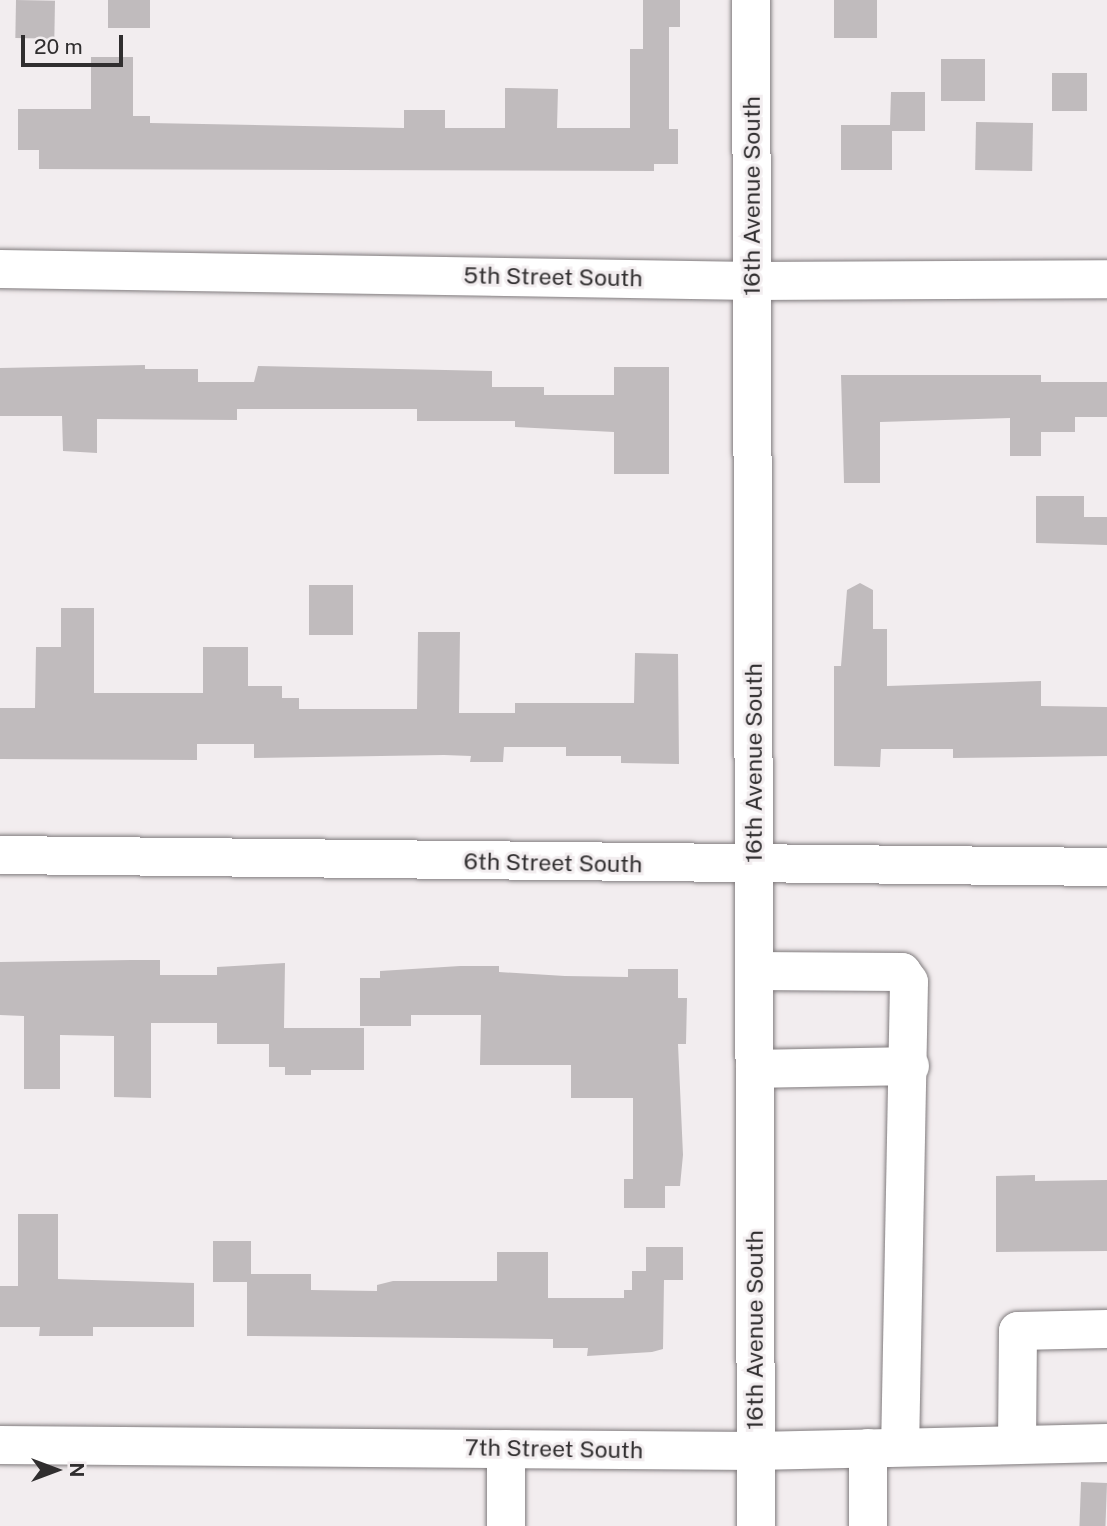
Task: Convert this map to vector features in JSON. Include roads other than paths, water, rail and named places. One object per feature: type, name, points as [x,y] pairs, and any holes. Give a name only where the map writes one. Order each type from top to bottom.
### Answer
[{"type":"street","name":"16th Avenue South","points":[[751,0],[756,1526]]},
{"type":"street","name":"5th Street South","points":[[0,269],[753,281],[1107,279]]},
{"type":"street","name":"6th Street South","points":[[0,855],[754,866],[1107,867]]},
{"type":"street","points":[[754,971],[902,972],[909,982],[911,1066],[884,1448],[868,1526]]},
{"type":"street","points":[[755,1069],[911,1066]]},
{"type":"street","points":[[1017,1445],[1018,1331],[1107,1329]]},
{"type":"street","name":"7th Street South","points":[[0,1445],[755,1451],[1107,1443]]},
{"type":"street","points":[[506,1449],[506,1526]]}]
